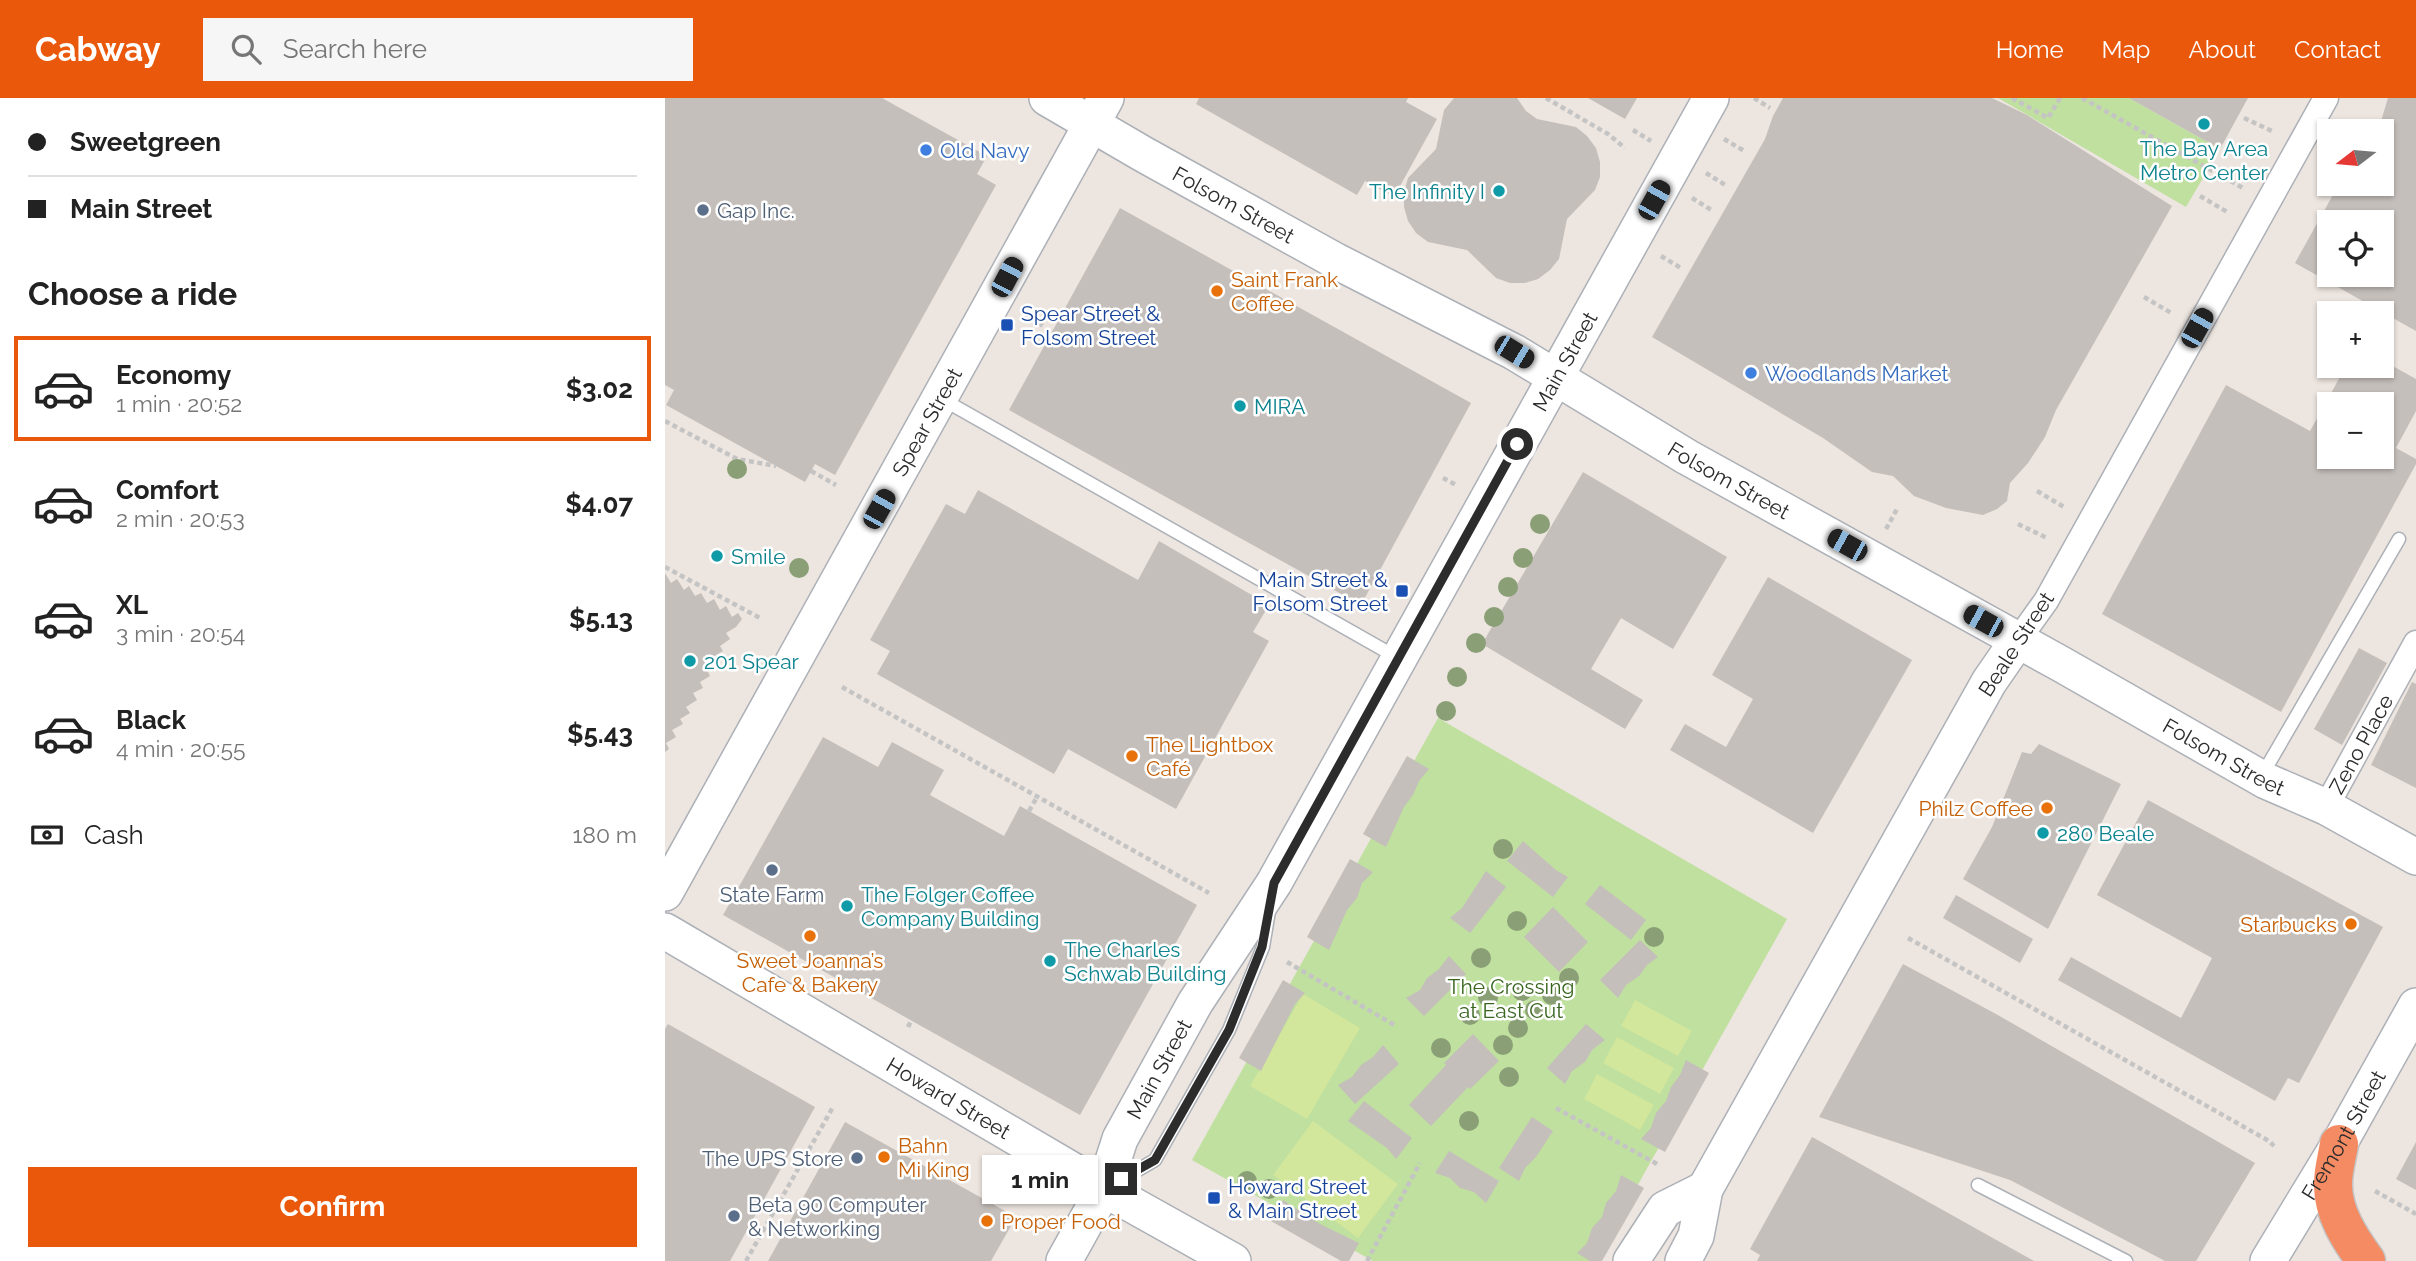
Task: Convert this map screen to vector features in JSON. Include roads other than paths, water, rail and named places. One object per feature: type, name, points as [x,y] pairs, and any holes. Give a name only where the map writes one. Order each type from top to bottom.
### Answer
[{"type":"highway","points":[[2339,1144],[2333,1184],[2335,1200],[2347,1232],[2366,1261]]},
{"type":"street","name":"Folsom Street","points":[[1047,98],[1099,111],[1336,261],[1514,352],[1687,457],[2261,778],[2326,807],[2416,857]]},
{"type":"street","name":"Main Street","points":[[1064,1261],[1104,1189],[1121,1139],[1195,1003],[1274,883],[1711,98]]},
{"type":"street","name":"Beale Street","points":[[1683,1261],[1696,1236],[1705,1189],[1989,682],[2046,601],[2326,98]]},
{"type":"street","name":"Spear Street","points":[[665,893],[1099,111]]},
{"type":"street","name":"Zeno Place","points":[[2326,807],[2416,643]]},
{"type":"street","name":"Howard Street","points":[[665,931],[1104,1189],[1233,1261]]},
{"type":"street","name":"Fremont Street","points":[[2268,1261],[2339,1144],[2416,1006]]},
{"type":"street","points":[[1631,1261],[1665,1209],[1705,1189]]},
{"type":"lane","points":[[941,398],[1399,658]]},
{"type":"lane","points":[[2261,778],[2399,540]]},
{"type":"lane","points":[[1978,1185],[2126,1261]]},
{"type":"place","name":"The Bay Area Metro Center","points":[[2204,124]]},
{"type":"place","name":"Old Navy","points":[[926,150]]},
{"type":"place","name":"The Infinity I","points":[[1499,191]]},
{"type":"place","name":"Gap Inc.","points":[[703,210]]},
{"type":"place","name":"Saint Frank Coffee","points":[[1217,291]]},
{"type":"place","name":"Spear Street & Folsom Street","points":[[1007,325]]},
{"type":"place","name":"Woodlands Market","points":[[1751,373]]},
{"type":"place","name":"MIRA","points":[[1240,406]]},
{"type":"place","name":"Smile","points":[[717,556]]},
{"type":"place","name":"Main Street & Folsom Street","points":[[1402,591]]},
{"type":"place","name":"201 Spear","points":[[690,661]]},
{"type":"place","name":"The Lightbox Café","points":[[1132,756]]},
{"type":"place","name":"Philz Coffee","points":[[2047,808]]},
{"type":"place","name":"280 Beale","points":[[2043,833]]},
{"type":"place","name":"State Farm","points":[[772,870]]},
{"type":"place","name":"The Folger Coffee Company Building","points":[[847,906]]},
{"type":"place","name":"Starbucks","points":[[2351,924]]},
{"type":"place","name":"Sweet Joanna’s Cafe & Bakery","points":[[810,936]]},
{"type":"place","name":"The Charles Schwab Building","points":[[1050,961]]},
{"type":"place","name":"Bahn Mi King","points":[[884,1157]]},
{"type":"place","name":"The UPS Store","points":[[857,1158]]},
{"type":"place","name":"Howard Street & Main Street","points":[[1214,1198]]},
{"type":"place","name":"Beta 90 Computer & Networking","points":[[734,1216]]},
{"type":"place","name":"Proper Food","points":[[987,1221]]},
{"type":"park label","name":"The Crossing at East Cut","points":[[1511,998]]}]
